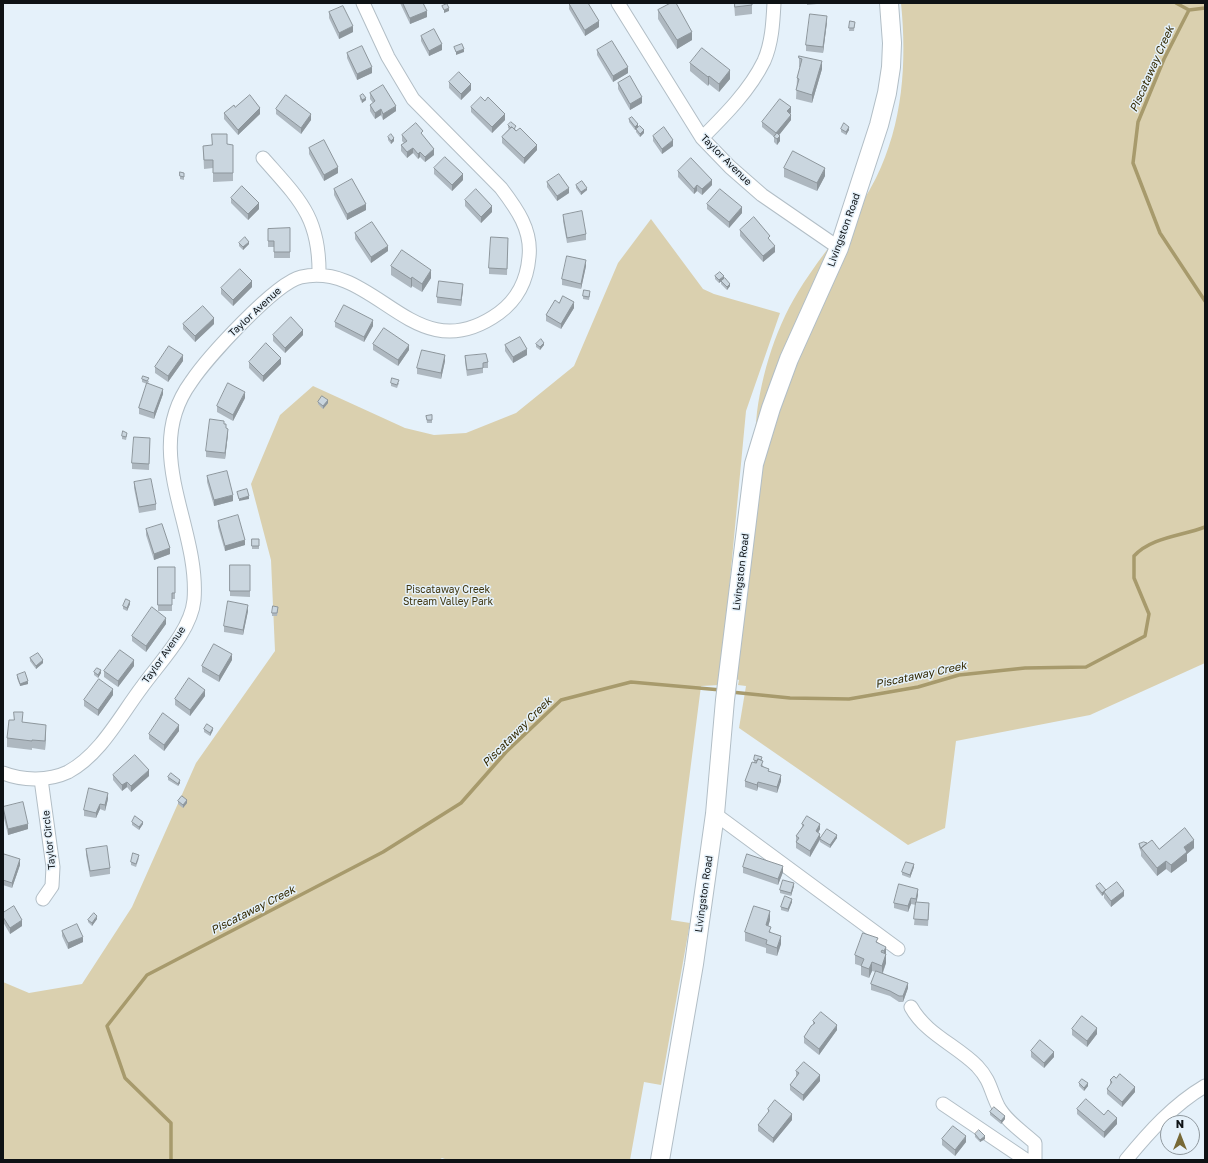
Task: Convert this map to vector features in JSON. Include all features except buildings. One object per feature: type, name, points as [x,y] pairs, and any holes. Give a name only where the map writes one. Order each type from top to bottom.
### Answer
[{"type":"main road","name":"Livingston Road","points":[[660,1160],[694,964],[715,814],[725,700],[754,464],[771,408],[789,359],[839,248],[880,125],[887,93],[892,43],[889,3]]},
{"type":"street","name":"Taylor Avenue","points":[[3,773],[19,778],[41,779],[67,772],[78,765],[101,743],[169,651],[189,618],[194,602],[194,573],[174,484],[170,451],[170,432],[177,403],[213,353],[268,299],[294,279],[319,275],[338,278],[352,283],[417,324],[431,329],[456,330],[478,325],[508,306],[515,299],[524,284],[529,260],[529,236],[512,202],[413,99],[388,57],[363,3]]},
{"type":"street","name":"Taylor Avenue","points":[[618,3],[702,138],[730,167],[762,196],[839,248]]},
{"type":"street","points":[[702,138],[745,90],[764,60],[769,44],[774,3]]},
{"type":"street","points":[[263,158],[301,203],[308,215],[313,226],[317,242],[319,275]]},
{"type":"street","name":"Taylor Circle","points":[[41,779],[54,867],[52,886],[43,899]]},
{"type":"street","points":[[715,814],[898,949]]},
{"type":"street","points":[[911,1007],[916,1016],[933,1032],[962,1053],[987,1078],[998,1107],[1005,1116],[1035,1143],[1035,1160]]},
{"type":"street","points":[[1126,1160],[1176,1106],[1205,1086]]},
{"type":"street","points":[[943,1104],[1026,1160]]},
{"type":"green space","points":[[901,3],[1205,3],[1205,663],[1090,715],[956,741],[945,828],[908,845],[739,728],[746,686],[738,685],[739,680],[732,678],[757,412],[764,376],[775,340],[790,307],[817,263],[869,191],[885,157],[892,136],[901,92],[903,70],[903,25]]},
{"type":"green space","name":"Piscataway Creek Stream Valley Park","points":[[651,219],[703,289],[714,294],[780,313],[746,411],[720,685],[701,686],[671,920],[690,923],[661,1085],[644,1082],[630,1160],[448,1160],[442,1158],[439,1160],[3,1160],[3,982],[29,993],[82,984],[132,907],[196,763],[275,651],[271,560],[251,484],[280,415],[313,386],[405,428],[434,435],[466,433],[516,413],[574,366],[618,263]]},
{"type":"waterway","points":[[1176,3],[1189,10]]},
{"type":"waterway","name":"Piscataway Creek","points":[[1189,10],[1205,8]]},
{"type":"waterway","name":"Piscataway Creek","points":[[1189,10],[1164,59],[1138,122],[1133,163],[1160,233],[1205,301]]},
{"type":"waterway","name":"Piscataway Creek","points":[[731,692],[790,698],[849,699],[918,687],[959,675],[1025,668],[1086,667],[1145,636],[1149,614],[1134,578],[1134,556],[1141,550],[1158,541],[1205,527]]},
{"type":"waterway","name":"Piscataway Creek","points":[[171,1160],[171,1123],[125,1078],[107,1026],[147,975],[383,852],[461,803],[506,752],[561,700],[631,682],[721,690]]}]
